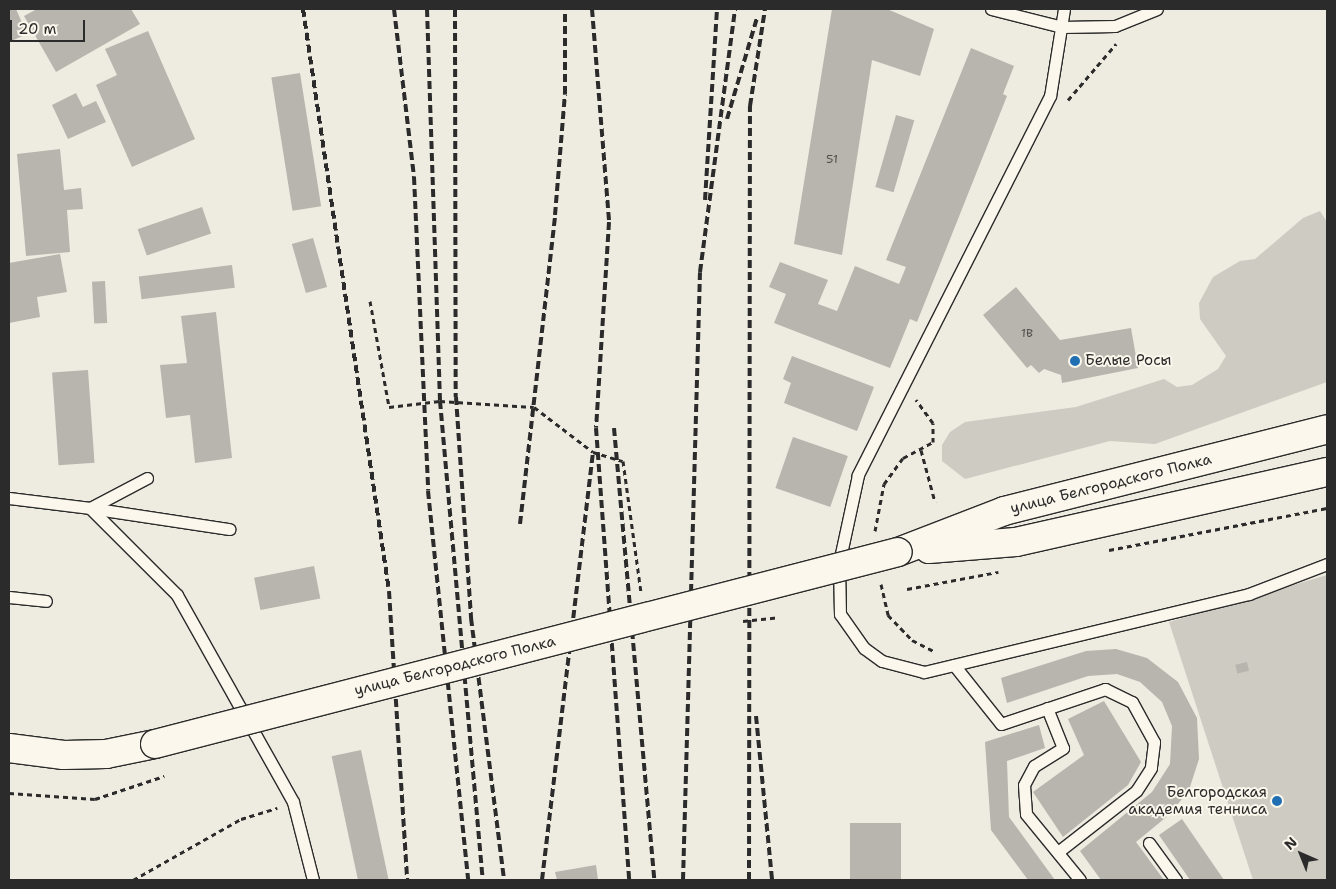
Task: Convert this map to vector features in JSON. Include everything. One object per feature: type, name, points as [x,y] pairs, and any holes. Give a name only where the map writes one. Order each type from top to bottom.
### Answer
[{"type":"main road","name":"улица Белгородского Полка","points":[[9,748],[72,755],[155,744],[898,552],[1004,511],[1327,429]]},
{"type":"main road","name":"улица Белгородского Полка","points":[[898,552],[1016,542],[1327,472]]},
{"type":"lane","points":[[990,9],[1062,27],[1115,26],[1157,9]]},
{"type":"lane","points":[[1064,9],[1050,96],[858,475],[839,563],[840,614],[864,648],[902,670],[924,672],[1250,594],[1327,564]]},
{"type":"lane","points":[[90,508],[147,478]]},
{"type":"lane","points":[[9,498],[229,529]]},
{"type":"lane","points":[[90,508],[177,595],[293,802],[313,880]]},
{"type":"lane","points":[[9,597],[46,600]]},
{"type":"lane","points":[[954,665],[1001,724],[1105,689],[1132,702],[1154,742],[1151,768],[1136,792],[1058,852]]},
{"type":"lane","points":[[1047,708],[1063,748],[1034,766],[1024,785],[1026,814],[1080,880]]},
{"type":"lane","points":[[1149,843],[1176,880]]},
{"type":"path","points":[[1064,106],[1116,45],[1115,26]]},
{"type":"path","points":[[370,301],[390,407],[440,401],[534,407],[593,452],[623,461],[641,596]]},
{"type":"path","points":[[874,537],[884,484],[903,458],[933,442],[933,423],[912,395]]},
{"type":"path","points":[[921,450],[935,502]]},
{"type":"path","points":[[1103,552],[1327,508]]},
{"type":"path","points":[[908,590],[1005,571]]},
{"type":"path","points":[[880,580],[888,614],[912,640],[944,653]]},
{"type":"path","points":[[733,619],[779,617]]},
{"type":"path","points":[[9,793],[95,799],[164,776]]},
{"type":"path","points":[[132,880],[241,819],[293,802]]},
{"type":"shaded area","points":[[1320,211],[1327,222],[1327,382],[1155,444],[1110,441],[965,479],[942,461],[942,445],[950,432],[965,422],[1076,407],[1164,379],[1177,387],[1192,385],[1218,369],[1226,356],[1200,319],[1199,303],[1213,277],[1240,261],[1255,259],[1303,218]]},
{"type":"shaded area","name":"Белгородская академия тенниса","points":[[1327,575],[1327,880],[1253,880],[1169,622]]},
{"type":"building","points":[[9,9],[16,9],[27,34],[9,42]]},
{"type":"building","points":[[37,9],[131,9],[140,24],[56,72],[24,16]]},
{"type":"building","points":[[832,9],[887,9],[934,29],[920,76],[872,60],[842,255],[794,244]]},
{"type":"building","points":[[148,31],[195,139],[132,167],[96,85],[117,75],[105,49]]},
{"type":"building","points":[[971,48],[1014,66],[1003,94],[1007,96],[917,322],[910,319],[890,368],[774,323],[786,294],[769,287],[780,262],[828,280],[818,304],[837,311],[855,266],[899,284],[906,267],[886,260]]},
{"type":"building","points":[[300,73],[321,206],[292,211],[271,78]]},
{"type":"building","points":[[76,93],[83,107],[96,101],[106,122],[68,139],[52,105]]},
{"type":"building","points":[[896,115],[914,120],[894,192],[875,187]]},
{"type":"building","points":[[60,149],[64,190],[81,188],[83,209],[67,210],[70,252],[26,256],[17,154]]},
{"type":"building","points":[[202,207],[211,233],[147,256],[138,229]]},
{"type":"building","points":[[313,238],[327,287],[306,293],[292,244]]},
{"type":"building","points":[[60,254],[67,292],[37,297],[40,317],[9,323],[9,263]]},
{"type":"building","points":[[232,265],[235,288],[142,299],[139,276]]},
{"type":"building","points":[[105,281],[107,323],[94,324],[92,282]]},
{"type":"building","name":"Белые Росы","points":[[1016,287],[1060,340],[1131,328],[1138,368],[1062,383],[1061,375],[1044,369],[1039,373],[1031,365],[1027,368],[983,315]]},
{"type":"building","points":[[216,312],[232,458],[195,463],[190,415],[166,418],[160,365],[187,363],[181,316]]},
{"type":"building","points":[[792,356],[874,387],[857,431],[784,403],[791,383],[783,379]]},
{"type":"building","points":[[88,370],[94,463],[59,465],[52,373]]},
{"type":"building","points":[[793,437],[848,456],[830,507],[775,488]]},
{"type":"building","points":[[314,566],[320,598],[260,610],[254,578]]},
{"type":"building","points":[[1116,649],[1147,658],[1178,682],[1197,718],[1199,759],[1189,790],[1170,814],[1136,842],[1164,880],[1101,880],[1080,851],[1152,792],[1170,764],[1172,726],[1162,702],[1140,682],[1117,674],[1088,676],[1007,703],[1001,678],[1086,651]]},
{"type":"building","points":[[1247,662],[1249,671],[1237,673],[1235,665]]},
{"type":"building","points":[[1104,701],[1141,762],[1128,785],[1063,837],[1033,792],[1084,755],[1068,719]]},
{"type":"building","points":[[1039,725],[1045,748],[1007,761],[1009,817],[1055,880],[1028,880],[991,830],[985,742]]},
{"type":"building","points":[[361,750],[389,880],[358,880],[332,756]]},
{"type":"building","points":[[1182,819],[1224,880],[1190,880],[1159,835]]},
{"type":"building","points":[[850,823],[901,823],[901,880],[850,880]]},
{"type":"building","points":[[596,865],[598,880],[557,880],[555,872]]},
{"type":"railway","points":[[303,9],[389,591],[407,880]]},
{"type":"railway","points":[[394,9],[414,177],[428,491],[468,880]]},
{"type":"railway","points":[[427,9],[440,401],[483,880]]},
{"type":"railway","points":[[455,9],[456,397],[471,618],[504,880]]},
{"type":"railway","points":[[520,524],[555,215],[565,94],[565,9]]},
{"type":"railway","points":[[592,9],[609,222],[596,428],[629,880]]},
{"type":"railway","points":[[705,200],[717,9]]},
{"type":"railway","points":[[683,880],[700,272],[735,9]]},
{"type":"railway","points":[[749,880],[750,106],[765,9]]},
{"type":"railway","points":[[727,119],[757,18]]},
{"type":"railway","points":[[614,428],[654,880]]},
{"type":"railway","points":[[542,880],[593,451]]},
{"type":"railway","points":[[756,716],[772,880]]},
{"type":"place","name":"Белые Росы","points":[[1075,361]]},
{"type":"place","name":"Белгородская академия тенниса","points":[[1277,801]]}]
